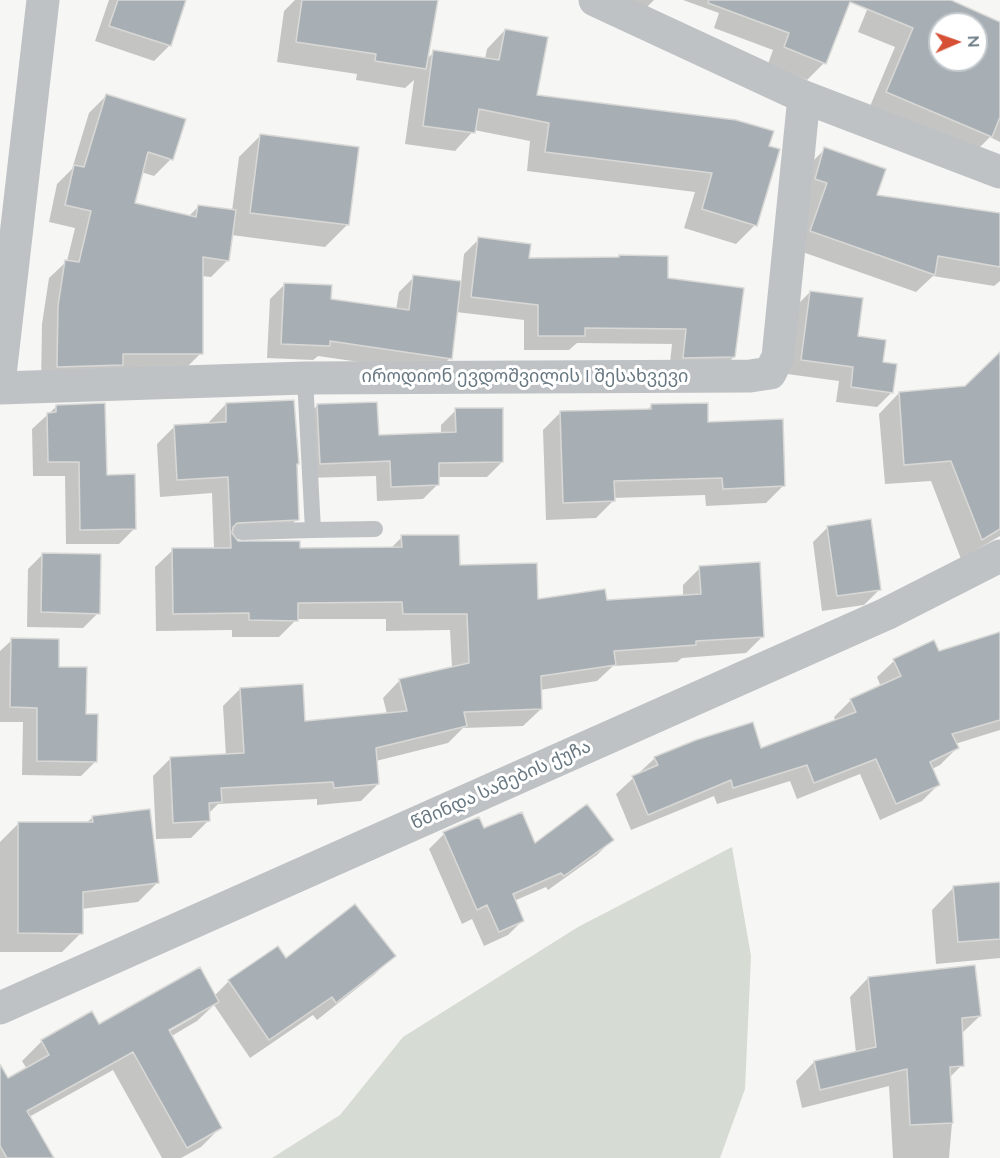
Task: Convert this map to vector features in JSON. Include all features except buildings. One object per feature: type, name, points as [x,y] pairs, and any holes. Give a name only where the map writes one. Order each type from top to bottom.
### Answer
[{"type":"street","points":[[0,375],[43,0]]},
{"type":"street","points":[[595,0],[804,97],[1000,172]]},
{"type":"street","name":"იროდიონ ევდოშვილის I შესახვევი","points":[[0,388],[305,378],[750,376],[770,373],[778,357],[804,97]]},
{"type":"street","name":"წმინდა სამების ქუჩა","points":[[0,1008],[886,614],[1000,556]]},
{"type":"lane","points":[[305,378],[313,530]]},
{"type":"lane","points":[[242,532],[375,529]]},
{"type":"shaded area","points":[[732,847],[751,956],[745,1089],[720,1158],[272,1158],[340,1115],[403,1037],[578,927]]}]
